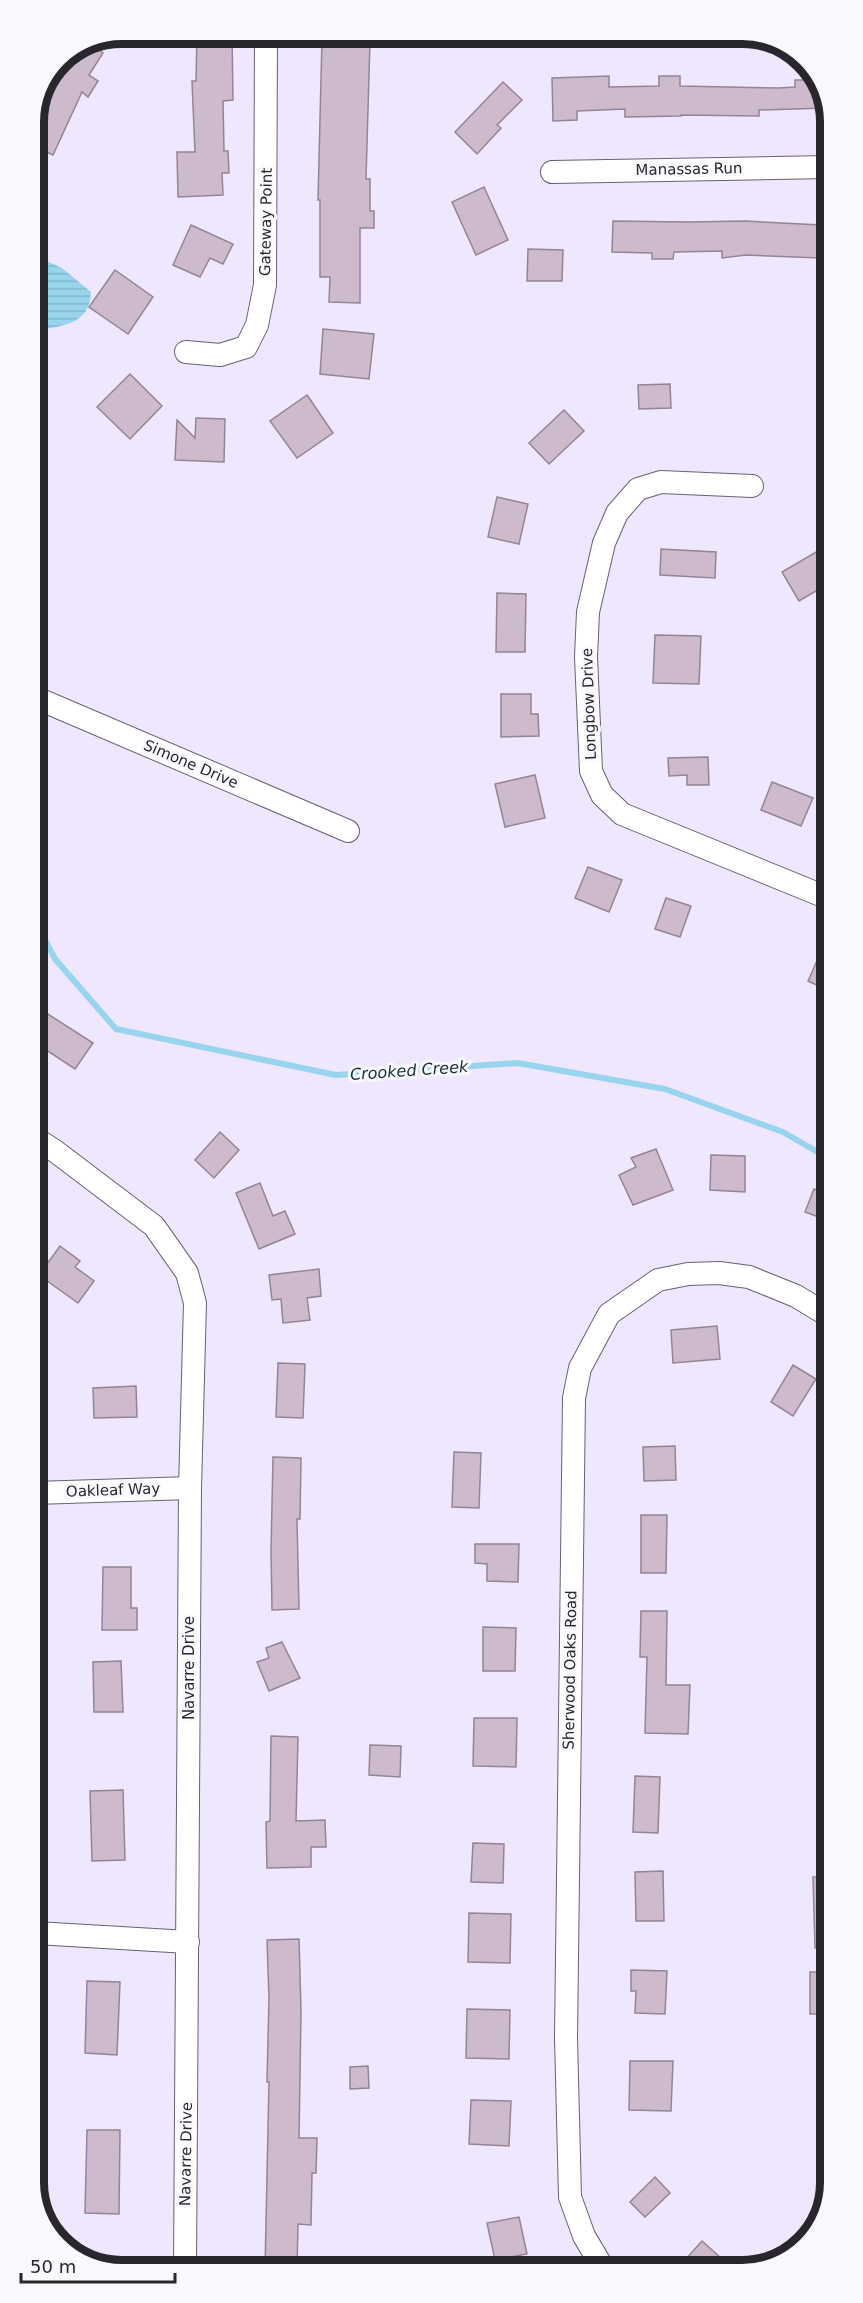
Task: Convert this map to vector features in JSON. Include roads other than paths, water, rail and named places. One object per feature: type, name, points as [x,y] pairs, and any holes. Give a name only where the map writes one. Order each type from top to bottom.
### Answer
[{"type":"street","name":"Gateway Point","points":[[186,351],[220,355],[246,347],[257,326],[265,285],[266,44]]},
{"type":"street","name":"Manassas Run","points":[[552,172],[820,167]]},
{"type":"street","name":"Longbow Drive","points":[[752,486],[662,482],[638,489],[617,513],[604,543],[588,612],[586,657],[591,771],[602,795],[622,814],[820,895]]},
{"type":"street","name":"Simone Drive","points":[[44,701],[348,831]]},
{"type":"street","name":"Navarre Drive","points":[[44,1144],[154,1226],[187,1273],[195,1303],[190,1488],[185,2259]]},
{"type":"street","name":"Sherwood Oaks Road","points":[[598,2260],[584,2236],[570,2197],[566,2038],[574,1398],[580,1368],[609,1314],[658,1280],[688,1274],[719,1273],[749,1277],[796,1296],[820,1311]]},
{"type":"street","name":"Oakleaf Way","points":[[44,1493],[190,1488]]},
{"type":"street","points":[[44,1933],[188,1942]]},
{"type":"water","points":[[44,260],[62,268],[91,292],[89,303],[80,318],[44,328]]},
{"type":"waterway","name":"Crooked Creek","points":[[44,938],[55,959],[116,1029],[336,1075],[518,1063],[665,1089],[783,1132],[820,1153]]}]
